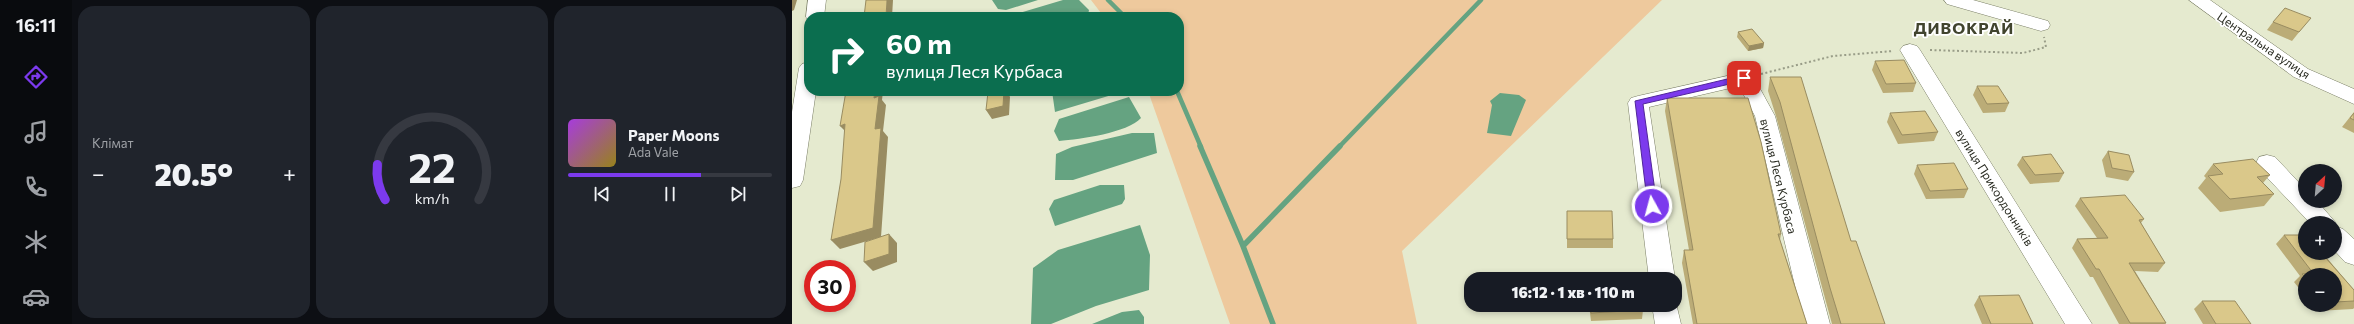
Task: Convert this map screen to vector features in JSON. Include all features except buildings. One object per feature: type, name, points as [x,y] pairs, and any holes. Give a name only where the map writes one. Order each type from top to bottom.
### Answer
[{"type":"street","points":[[816,12],[817,0]]},
{"type":"street","points":[[1953,0],[2041,25]]},
{"type":"street","name":"Центральна вулиця","points":[[2198,0],[2301,73],[2354,98]]},
{"type":"street","name":"вулиця Прикордонників","points":[[1910,50],[2079,324]]},
{"type":"street","name":"вулиця Леся Курбаса","points":[[1661,272],[1638,103],[1744,78],[1765,116],[1817,324]]},
{"type":"street","points":[[792,180],[805,96]]},
{"type":"street","points":[[2267,163],[2317,216]]},
{"type":"street","points":[[2342,242],[2354,255]]},
{"type":"street","points":[[1666,312],[1668,324]]},
{"type":"shaded area","points":[[992,0],[1038,0],[1006,10],[998,9]]},
{"type":"shaded area","points":[[1063,0],[1079,0],[1089,10],[1089,12],[1023,12]]},
{"type":"shaded area","points":[[1091,0],[1662,0],[1402,251],[1417,324],[1230,324],[1150,96],[1184,96],[1184,12],[1100,12]]},
{"type":"shaded area","points":[[1500,93],[1519,95],[1526,100],[1511,136],[1487,133],[1492,105],[1490,101]]},
{"type":"shaded area","points":[[1053,96],[1108,96],[1055,112]]},
{"type":"shaded area","points":[[1129,97],[1141,118],[1134,123],[1125,128],[1103,134],[1059,141],[1054,131],[1059,119]]},
{"type":"shaded area","points":[[1132,133],[1154,133],[1157,153],[1073,180],[1055,180],[1056,154],[1072,147]]},
{"type":"shaded area","points":[[1100,185],[1124,185],[1125,199],[1122,204],[1055,226],[1049,209],[1054,200]]},
{"type":"shaded area","points":[[1140,225],[1150,255],[1149,290],[1096,306],[1051,324],[1031,324],[1033,268],[1058,250]]},
{"type":"shaded area","points":[[1139,310],[1144,317],[1144,324],[1092,324],[1122,312]]},
{"type":"waterway","points":[[1108,0],[1120,12]]},
{"type":"waterway","points":[[1339,147],[1481,0]]},
{"type":"waterway","points":[[1179,96],[1201,147]]},
{"type":"waterway","points":[[1200,146],[1243,246]]},
{"type":"waterway","points":[[1243,246],[1340,146]]},
{"type":"waterway","points":[[1243,246],[1273,324]]},
{"type":"district","name":"ДИВОКРАЙ","points":[[1964,27]]},
{"type":"route","points":[[1652,206],[1638,103],[1744,78]]}]
